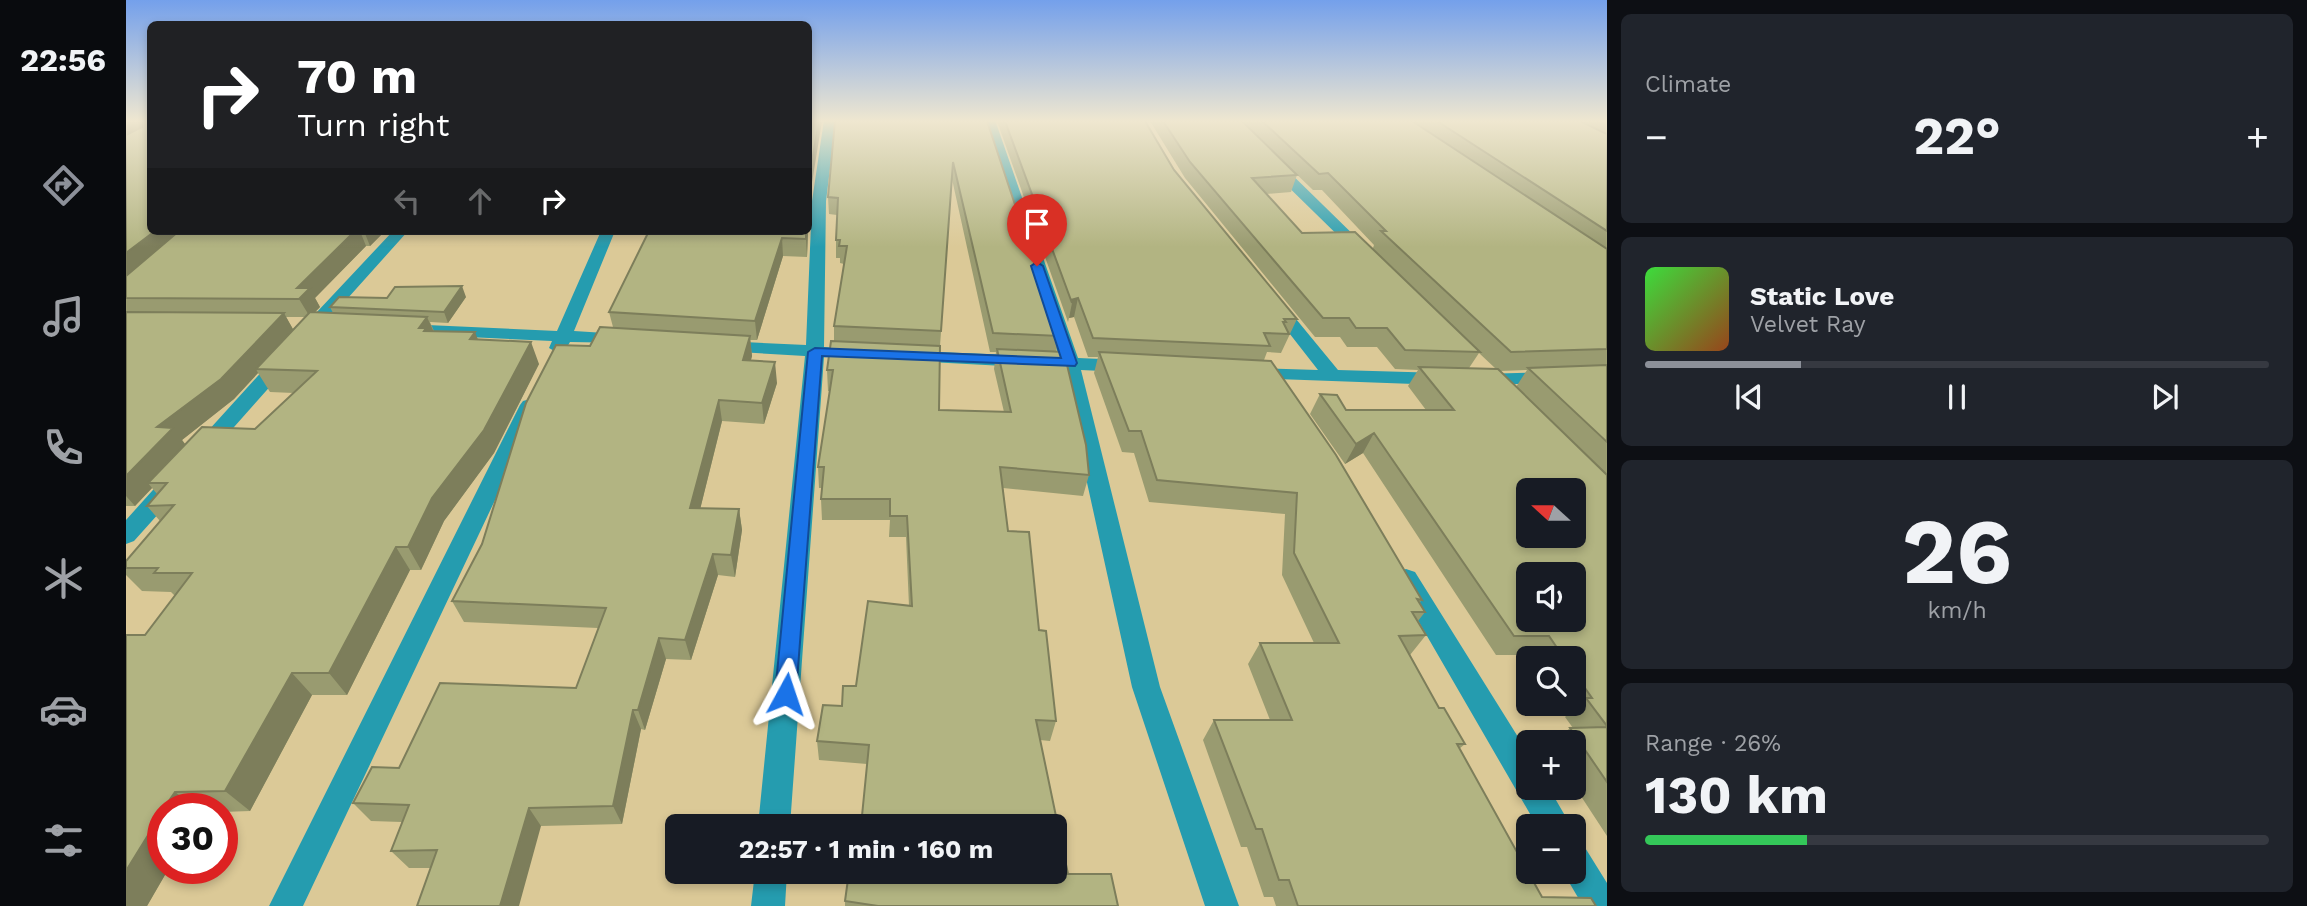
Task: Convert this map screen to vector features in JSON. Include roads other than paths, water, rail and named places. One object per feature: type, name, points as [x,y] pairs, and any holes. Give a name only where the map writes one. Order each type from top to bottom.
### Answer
[{"type":"street","points":[[775,814],[815,352],[819,201],[824,162]]},
{"type":"street","points":[[1003,162],[1070,363],[1146,687],[1222,906]]},
{"type":"street","points":[[1272,162],[1376,265]]},
{"type":"street","points":[[126,535],[397,235]]},
{"type":"street","points":[[286,906],[564,336],[606,235]]},
{"type":"street","points":[[1263,289],[1332,375]]},
{"type":"street","points":[[287,325],[342,327]]},
{"type":"street","points":[[383,328],[634,340]]},
{"type":"street","points":[[704,345],[1137,367]]},
{"type":"street","points":[[1474,361],[1512,399]]},
{"type":"street","points":[[1231,373],[1493,380],[1569,377]]},
{"type":"street","points":[[1270,374],[1285,397]]},
{"type":"street","points":[[1396,563],[1516,761]]},
{"type":"street","points":[[1586,879],[1602,906]]},
{"type":"street","points":[[768,906],[770,884]]}]
